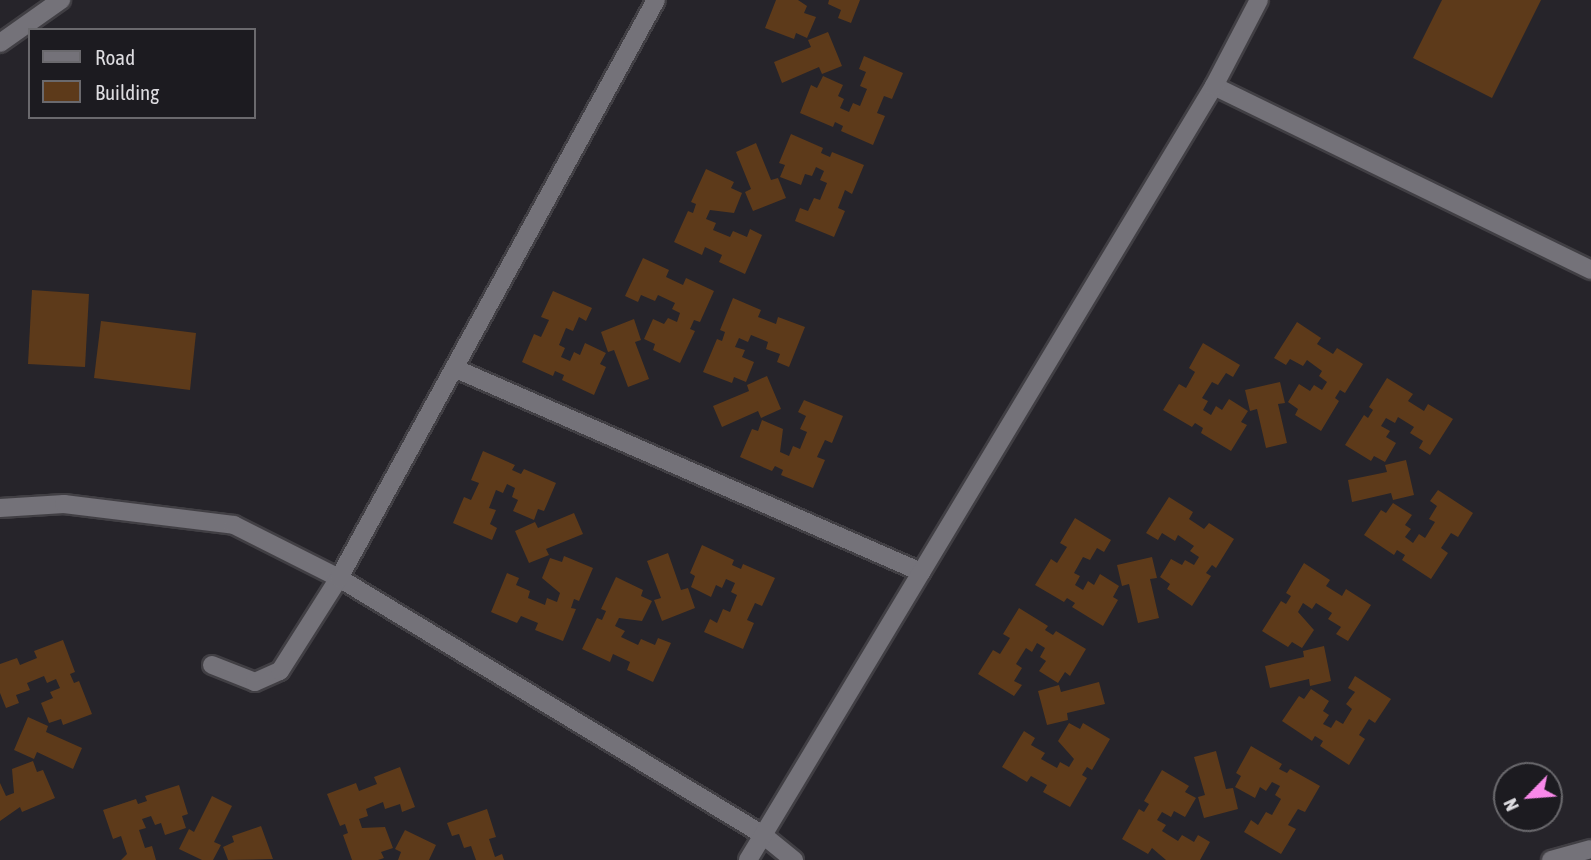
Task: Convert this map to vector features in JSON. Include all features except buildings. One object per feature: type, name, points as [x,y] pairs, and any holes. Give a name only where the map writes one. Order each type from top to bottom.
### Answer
[{"type":"street","points":[[0,43],[61,0]]},
{"type":"street","points":[[212,665],[255,682],[268,680],[280,671],[339,578],[656,0]]},
{"type":"street","points":[[748,860],[1214,86],[1259,0]]},
{"type":"street","points":[[1214,86],[1591,270]]},
{"type":"street","points":[[454,368],[921,572]]},
{"type":"street","points":[[0,508],[64,503],[234,525],[339,578],[763,835],[794,860]]},
{"type":"street","points":[[1551,860],[1591,849]]}]
